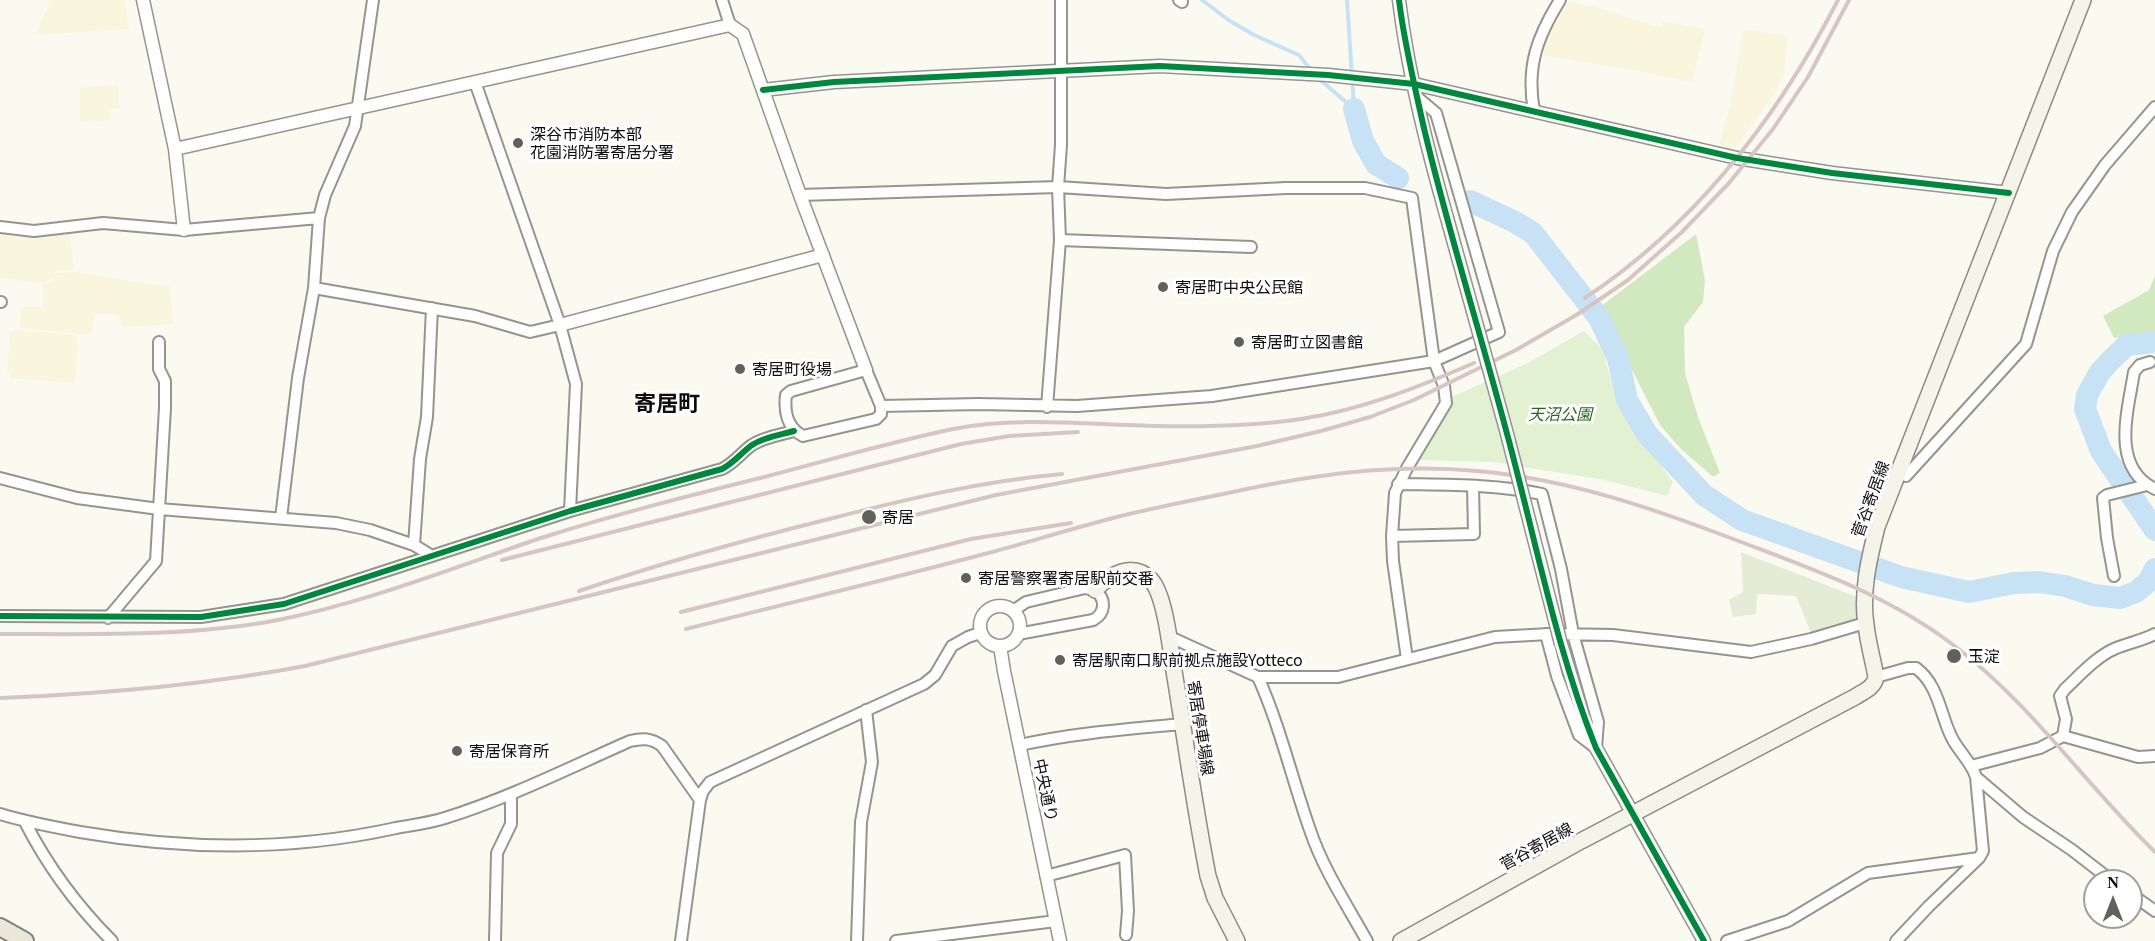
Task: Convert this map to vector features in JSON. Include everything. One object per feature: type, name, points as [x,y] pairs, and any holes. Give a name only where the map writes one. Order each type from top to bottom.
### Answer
[{"type":"main road","name":"菅谷寄居線","points":[[1407,940],[1581,841],[1871,687],[1876,677],[1865,623],[1866,580],[1868,559],[1877,527],[2083,0]]},
{"type":"main road","name":"寄居停車場線","points":[[1095,590],[1104,580],[1118,572],[1134,572],[1150,579],[1157,589],[1168,636],[1208,876],[1215,898],[1237,941]]},
{"type":"main road","points":[[0,927],[25,941]]},
{"type":"street","points":[[143,0],[175,149],[184,230]]},
{"type":"street","points":[[281,518],[298,378],[314,288],[319,218],[325,195],[355,126],[373,0]]},
{"type":"street","points":[[722,0],[730,25],[742,34],[800,195],[881,406],[881,414],[876,419],[803,436],[790,426],[785,402],[786,395],[791,391],[866,370]]},
{"type":"street","points":[[1047,407],[1060,240],[1058,187],[1062,145],[1061,0]]},
{"type":"street","points":[[1399,0],[1414,84],[1447,218],[1506,430],[1561,644],[1583,716],[1596,748],[1704,941]]},
{"type":"street","points":[[1534,111],[1530,81],[1535,57],[1546,23],[1560,0]]},
{"type":"street","points":[[175,149],[730,25]]},
{"type":"street","points":[[763,90],[834,82],[1160,66],[1328,75],[1414,84],[1766,163],[1844,175],[2008,193]]},
{"type":"street","points":[[475,82],[560,326],[576,384],[570,511]]},
{"type":"street","points":[[881,406],[979,404],[1047,407],[1212,396],[1434,361],[1499,332],[1436,113],[1417,97]]},
{"type":"street","points":[[1899,471],[1906,476],[2026,344],[2053,251],[2072,212],[2106,165],[2155,107]]},
{"type":"street","points":[[800,195],[1058,187],[1166,194],[1286,188],[1365,188],[1412,198],[1434,361],[1444,386],[1446,403],[1398,484],[1395,494],[1392,536],[1396,585],[1407,659]]},
{"type":"street","points":[[0,227],[34,231],[103,223],[184,230],[319,218]]},
{"type":"street","points":[[1060,240],[1251,247]]},
{"type":"street","points":[[314,288],[475,316],[530,333],[823,255]]},
{"type":"street","points":[[414,545],[420,459],[428,417],[432,308]]},
{"type":"street","points":[[108,618],[156,561],[165,408],[165,381],[159,369],[159,342]]},
{"type":"street","points":[[2147,487],[2135,474],[2125,448],[2134,372],[2140,365],[2150,362]]},
{"type":"street","points":[[0,616],[201,617],[284,603],[570,511],[722,469],[763,439],[794,431]]},
{"type":"street","points":[[0,478],[77,498],[159,509],[336,523],[370,530],[414,545],[432,556]]},
{"type":"street","points":[[1398,484],[1473,486],[1516,489],[1542,494],[1561,569],[1574,634],[1598,722],[1596,748]]},
{"type":"street","points":[[1392,536],[1474,534],[1473,486]]},
{"type":"street","points":[[2114,576],[2106,538],[2103,498],[2118,492],[2147,487]]},
{"type":"street","points":[[1013,610],[1026,602],[1085,588],[1095,590],[1103,602],[1102,612],[1093,620],[1018,634]]},
{"type":"street","points":[[1001,606],[1013,610],[1020,621],[1018,634],[1011,643],[1000,646],[988,642],[981,633],[981,620],[988,609],[1001,606]]},
{"type":"street","points":[[1168,636],[1258,677],[1338,677],[1495,637],[1546,634],[1614,635],[1751,652],[1811,639],[1865,623]]},
{"type":"street","points":[[681,941],[700,800],[703,791],[711,782],[924,684],[935,675],[952,646],[981,633]]},
{"type":"street","points":[[1546,634],[1557,676],[1579,735],[1596,748]]},
{"type":"street","points":[[2063,736],[2066,718],[2060,696],[2065,689],[2111,650],[2144,640],[2155,634]]},
{"type":"street","name":"中央通り","points":[[1000,646],[1060,941]]},
{"type":"street","points":[[1876,677],[1916,668],[1938,697],[1951,736],[1976,777],[1983,851],[1979,858],[1896,941]]},
{"type":"street","points":[[1258,677],[1272,707],[1310,832],[1320,856],[1367,941]]},
{"type":"street","points":[[857,941],[861,822],[872,762],[866,710]]},
{"type":"street","points":[[1020,746],[1051,738],[1092,732],[1183,724]]},
{"type":"street","points":[[1971,766],[2040,748],[2063,736],[2138,757],[2155,756]]},
{"type":"street","points":[[0,814],[25,822],[120,839],[208,846],[257,846],[372,834],[444,819],[511,795],[641,738],[654,740],[662,746],[700,800]]},
{"type":"street","points":[[1976,777],[2023,817],[2095,869]]},
{"type":"street","points":[[495,941],[497,852],[511,824],[511,795]]},
{"type":"street","points":[[25,822],[43,857],[77,904],[112,941]]},
{"type":"street","points":[[1046,876],[1125,855],[1128,911],[1126,935]]},
{"type":"street","points":[[1727,941],[1760,936],[1868,873],[1979,858]]},
{"type":"street","points":[[896,941],[1056,921]]},
{"type":"green space","points":[[51,0],[125,0],[129,29],[35,35]]},
{"type":"green space","points":[[1569,2],[1608,10],[1661,27],[1662,21],[1705,29],[1692,83],[1644,72],[1543,55],[1548,33]]},
{"type":"green space","points":[[1743,30],[1787,35],[1786,57],[1783,77],[1773,96],[1734,150],[1719,147],[1732,97]]},
{"type":"green space","points":[[117,85],[120,108],[109,110],[111,120],[80,122],[80,87]]},
{"type":"green space","points":[[70,234],[74,270],[55,271],[54,278],[41,283],[0,278],[0,235],[36,238]]},
{"type":"green space","points":[[1696,234],[1705,280],[1703,302],[1684,327],[1685,373],[1698,417],[1720,473],[1713,477],[1681,449],[1660,425],[1600,307]]},
{"type":"green space","points":[[77,272],[148,284],[169,285],[174,324],[124,327],[116,314],[95,314],[91,335],[20,328],[21,307],[42,307],[43,284],[55,279],[55,273]]},
{"type":"green space","points":[[2155,276],[2155,333],[2114,338],[2103,316],[2149,290]]},
{"type":"green space","points":[[19,330],[77,335],[75,383],[10,378],[10,373],[7,373],[10,332]]},
{"type":"green space","name":"天沼公園","points":[[1584,331],[1603,350],[1618,406],[1673,482],[1667,496],[1605,480],[1493,462],[1417,460],[1448,408],[1451,397],[1528,363]]},
{"type":"green space","points":[[1741,552],[1857,597],[1858,620],[1811,633],[1796,596],[1757,594],[1756,614],[1733,617],[1729,600],[1743,592]]},
{"type":"waterway","points":[[1202,0],[1254,35],[1299,55],[1311,70]]},
{"type":"waterway","points":[[1347,0],[1354,108]]},
{"type":"waterway","points":[[1318,78],[1354,109]]},
{"type":"waterway","points":[[1354,109],[1363,141],[1376,164],[1398,178]]},
{"type":"waterway","points":[[1470,201],[1533,233],[1599,318],[1618,358],[1627,400],[1647,434],[1704,495],[1742,520],[1901,577],[1969,592],[2014,583],[2039,582],[2065,586],[2093,595],[2120,598],[2136,592],[2148,582],[2155,569]]},
{"type":"waterway","points":[[2155,342],[2127,345],[2112,359],[2100,372],[2087,395],[2085,409],[2101,451],[2155,530]]},
{"type":"railway","points":[[1585,298],[1663,237],[1731,165],[1789,86],[1838,0]]},
{"type":"railway","points":[[0,698],[153,688],[305,666],[996,495],[1257,446],[1370,417],[1414,400],[1516,350],[1578,314],[1628,280],[1682,232],[1729,183],[1773,129],[1808,77],[1849,0]]},
{"type":"railway","points":[[0,634],[171,632],[273,621],[375,595],[541,538],[626,513],[883,445],[953,429],[1029,422],[1193,426],[1247,425],[1283,421],[1323,415],[1368,404],[1474,363]]},
{"type":"railway","points":[[502,560],[961,444],[1009,436],[1078,432]]},
{"type":"railway","points":[[686,629],[954,562],[1125,515],[1259,487],[1320,476],[1382,470],[1445,469],[1511,475],[1578,488],[1676,518],[1824,574],[1903,612],[1928,627],[1981,667],[2033,718],[2155,852]]},
{"type":"railway","points":[[579,591],[703,552],[887,505],[974,486],[1062,474]]},
{"type":"railway","points":[[681,612],[971,539],[1071,523]]},
{"type":"cycle path","points":[[1399,0],[1432,163],[1569,670],[1596,748],[1704,941]]},
{"type":"cycle path","points":[[763,90],[834,82],[1160,66],[1328,75],[1414,84],[1737,158],[1832,173],[2009,193]]},
{"type":"cycle path","points":[[0,616],[201,617],[284,604],[570,511],[722,469],[757,442],[794,431]]},
{"type":"place","name":"深谷市消防本部 花園消防署寄居分署","points":[[518,143]]},
{"type":"place","name":"寄居町中央公民館","points":[[1163,287]]},
{"type":"place","name":"寄居町立図書館","points":[[1239,342]]},
{"type":"place","name":"寄居町役場","points":[[740,369]]},
{"type":"place","name":"寄居","points":[[869,517]]},
{"type":"place","name":"寄居警察署寄居駅前交番","points":[[966,578]]},
{"type":"place","name":"玉淀","points":[[1954,656]]},
{"type":"place","name":"寄居駅南口駅前拠点施設Yotteco","points":[[1060,660]]},
{"type":"place","name":"寄居保育所","points":[[457,751]]},
{"type":"district","name":"寄居町","points":[[667,403]]}]
